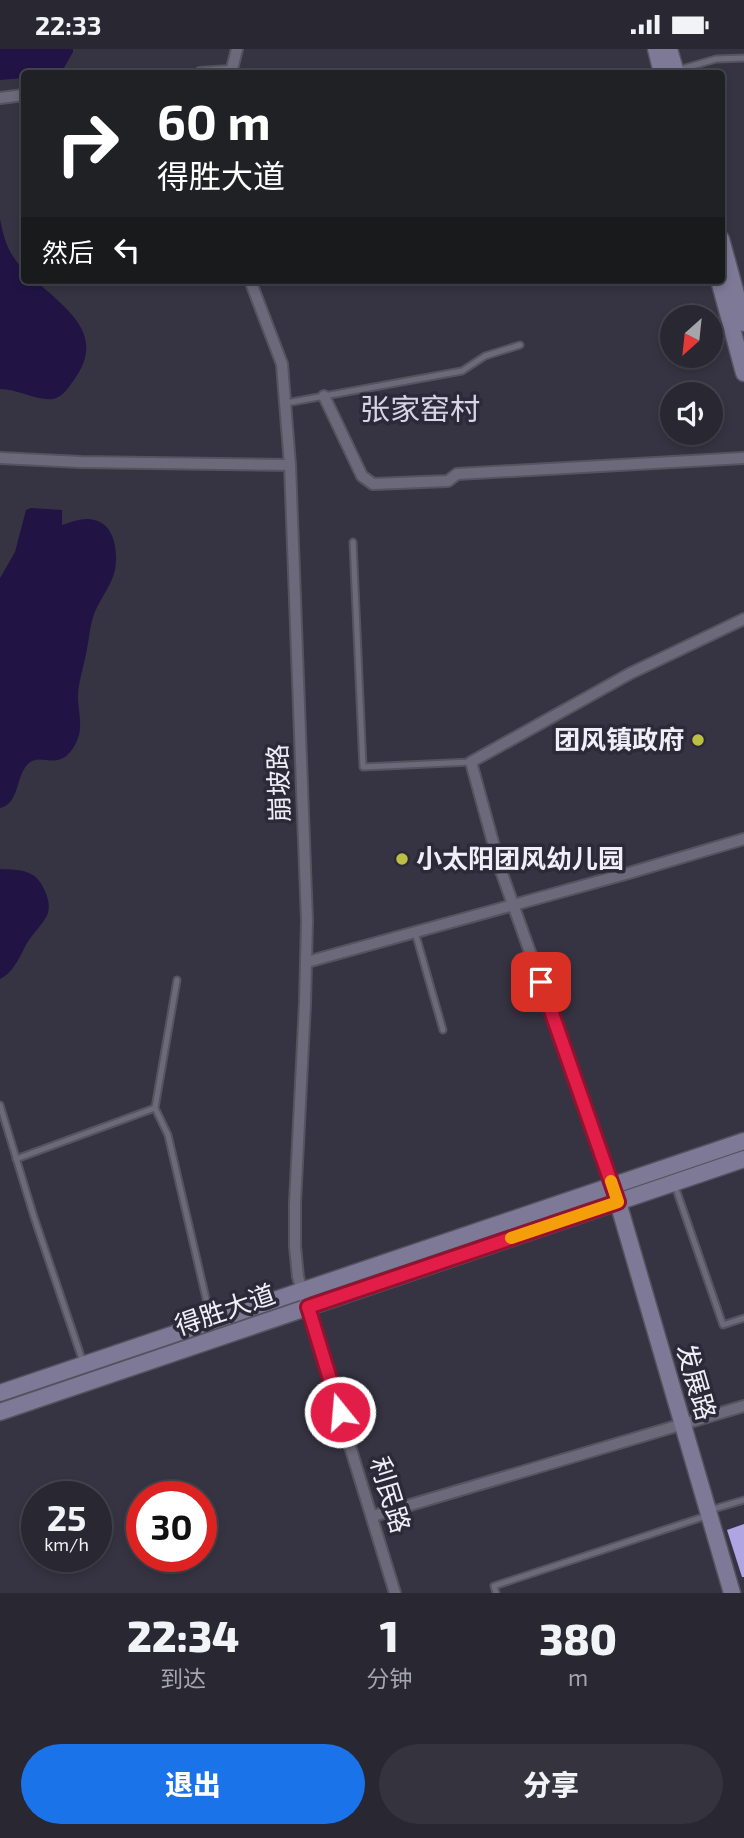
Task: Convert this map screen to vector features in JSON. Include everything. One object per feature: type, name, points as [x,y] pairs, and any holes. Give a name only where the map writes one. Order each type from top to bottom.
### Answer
[{"type":"main road","points":[[656,49],[670,70]]},
{"type":"main road","points":[[669,49],[671,70]]},
{"type":"main road","points":[[725,254],[744,323]]},
{"type":"main road","points":[[720,284],[744,373]]},
{"type":"main road","name":"得胜大道","points":[[0,1393],[744,1141]]},
{"type":"main road","name":"得胜大道","points":[[0,1412],[744,1159]]},
{"type":"main road","name":"发展路","points":[[613,1185],[732,1593]]},
{"type":"street","points":[[232,70],[237,49]]},
{"type":"street","points":[[0,98],[21,95]]},
{"type":"street","name":"崩坡路","points":[[252,284],[279,354],[284,376],[290,465],[307,921],[294,1214],[298,1277],[303,1291]]},
{"type":"street","points":[[324,396],[362,476],[373,484],[448,481],[457,474],[744,457]]},
{"type":"street","points":[[0,458],[290,465]]},
{"type":"street","points":[[613,1185],[500,867],[471,762],[631,673],[744,619]]},
{"type":"street","points":[[307,962],[744,839]]},
{"type":"street","name":"利民路","points":[[303,1291],[395,1593]]},
{"type":"street","points":[[373,1516],[744,1406]]},
{"type":"lane","points":[[678,70],[716,59],[744,58]]},
{"type":"lane","points":[[286,403],[462,371],[485,356],[520,345]]},
{"type":"lane","points":[[354,542],[363,767],[471,762]]},
{"type":"lane","points":[[415,932],[443,1030]]},
{"type":"lane","points":[[177,980],[155,1108],[168,1135],[212,1321]]},
{"type":"lane","points":[[0,1105],[83,1365]]},
{"type":"lane","points":[[16,1159],[155,1108]]},
{"type":"lane","points":[[674,1183],[723,1325],[744,1318]]},
{"type":"lane","points":[[496,1593],[494,1586],[744,1500]]},
{"type":"shaded area","points":[[0,49],[73,49],[63,70],[21,70],[21,78],[0,80]]},
{"type":"shaded area","points":[[0,219],[8,247],[21,267],[21,284],[40,284],[58,300],[78,322],[86,347],[84,361],[76,377],[57,398],[40,398],[0,389]]},
{"type":"shaded area","points":[[26,510],[62,510],[62,525],[86,519],[101,523],[107,528],[114,542],[115,567],[112,580],[95,611],[91,625],[78,691],[80,726],[76,743],[63,758],[38,759],[27,765],[11,801],[0,808],[0,578],[15,552]]},
{"type":"shaded area","points":[[0,869],[27,872],[37,878],[45,891],[49,907],[46,917],[14,967],[0,979]]},
{"type":"building","points":[[744,1524],[744,1577],[742,1577],[727,1530]]},
{"type":"slow traffic","points":[[511,1238],[618,1202],[611,1181]]},
{"type":"place","name":"团风镇政府","points":[[698,740]]},
{"type":"place","name":"小太阳团风幼儿园","points":[[402,859]]},
{"type":"district","name":"张家窑村","points":[[420,410]]},
{"type":"route","points":[[340,1412],[308,1307],[618,1202],[541,982]]}]
